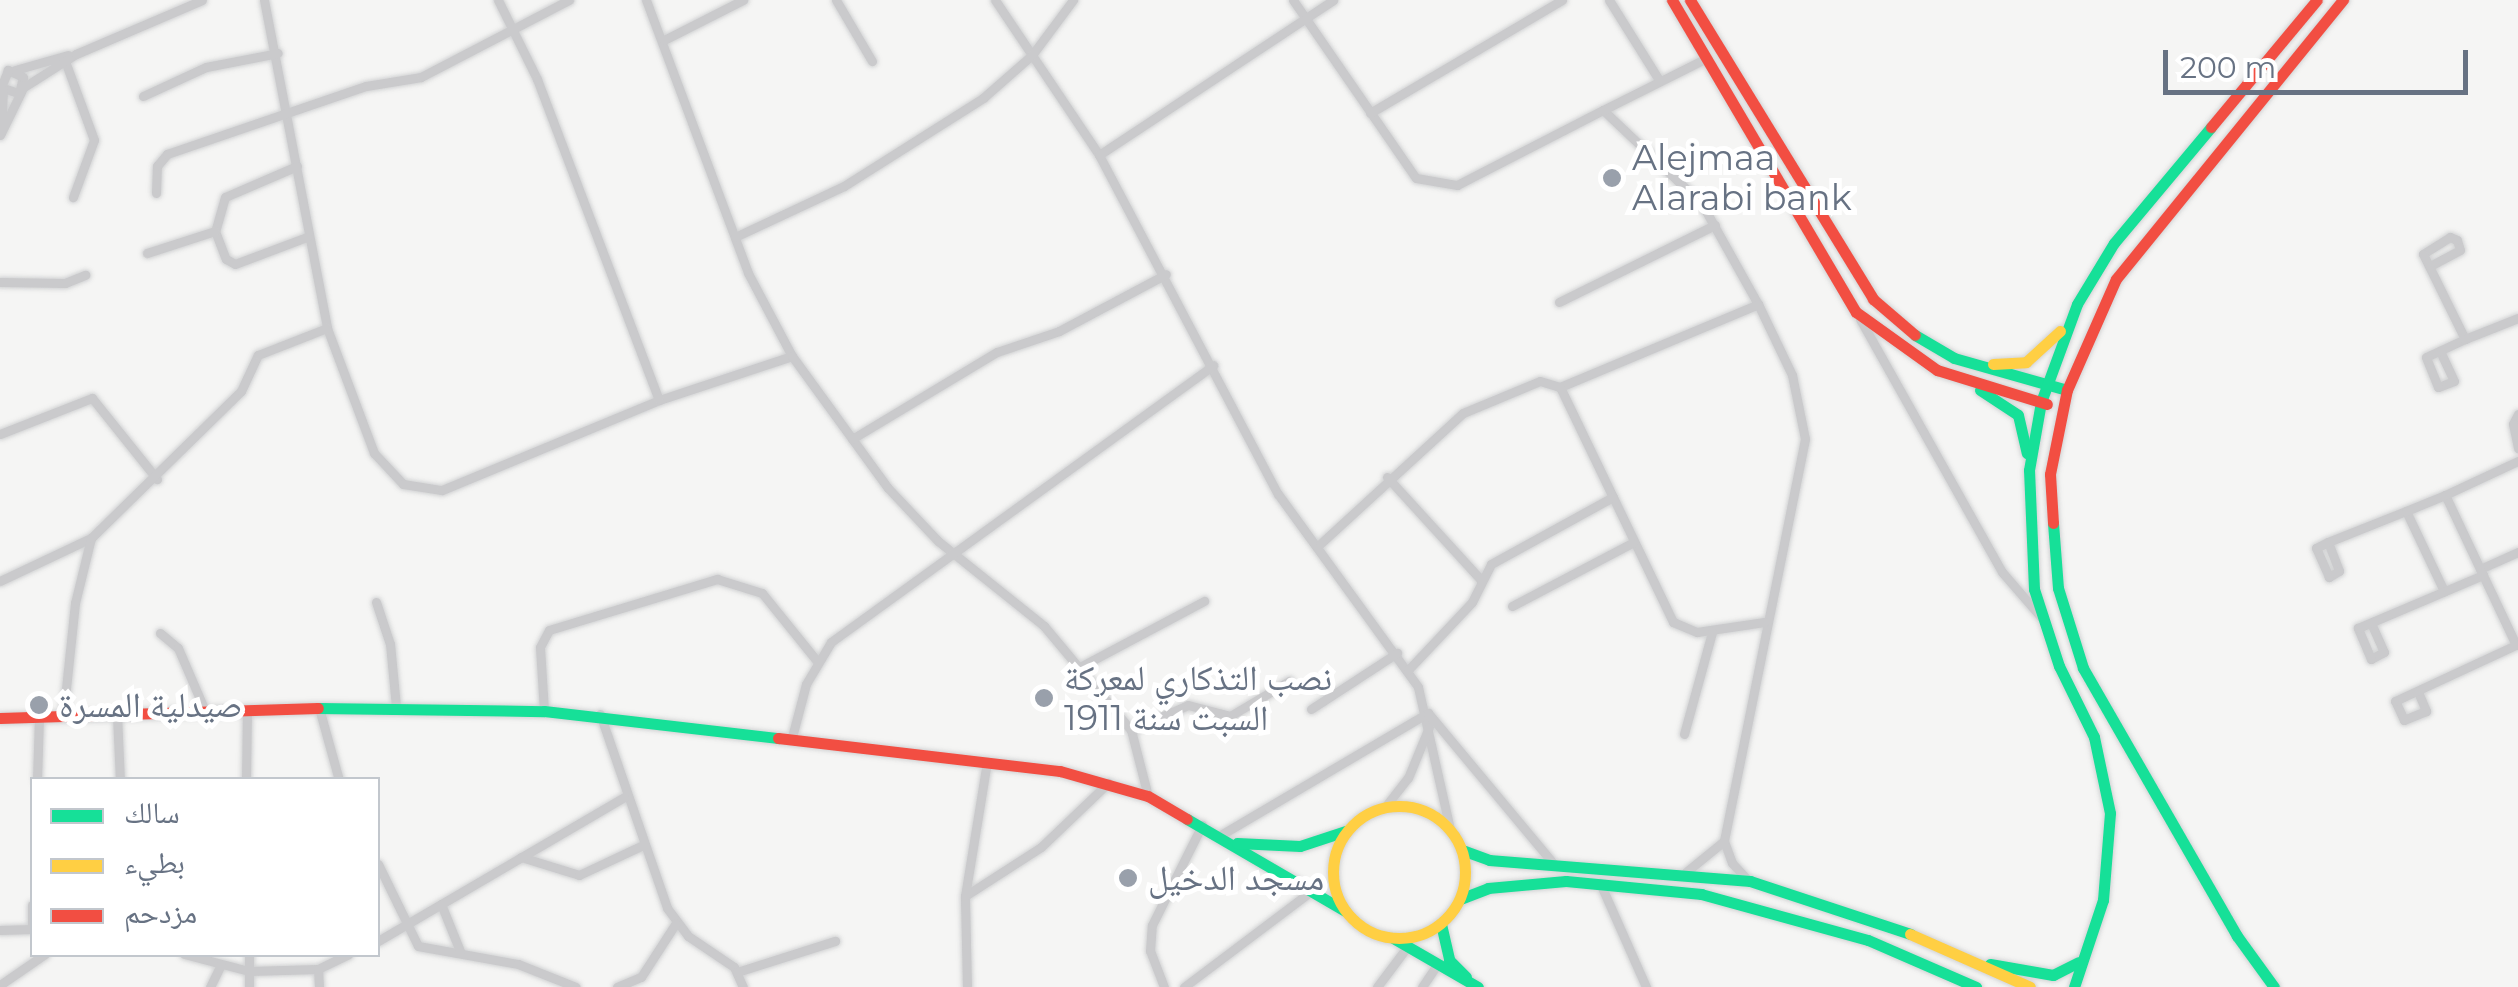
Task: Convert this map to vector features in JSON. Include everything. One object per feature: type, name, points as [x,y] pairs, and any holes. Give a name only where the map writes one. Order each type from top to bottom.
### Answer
[{"type":"main road","points":[[1672,0],[1856,312],[1884,338],[2018,416],[2028,470],[2029,552],[2042,619],[2094,736],[2110,813],[2103,900],[2078,962],[2074,987]]},
{"type":"main road","points":[[1690,0],[1873,299],[1924,343],[1954,358],[2067,390]]},
{"type":"main road","points":[[1954,358],[2026,362],[2054,340],[2136,214],[2317,0]]},
{"type":"main road","points":[[2274,987],[2236,936],[2102,707],[2068,626],[2049,513],[2062,407],[2097,312],[2132,254],[2343,0]]},
{"type":"main road","points":[[2028,470],[2046,385],[2077,304]]},
{"type":"main road","points":[[1937,370],[2062,407]]},
{"type":"main road","points":[[0,718],[396,706],[600,714],[1110,781],[1148,796],[1223,838],[1345,911],[1366,930],[1394,938],[1436,966],[1476,985]]},
{"type":"main road","points":[[1223,838],[1280,848],[1346,831],[1384,807],[1420,809],[1450,829],[1462,850],[1460,899],[1441,924],[1394,938]]},
{"type":"main road","points":[[1345,911],[1333,862],[1346,831]]},
{"type":"main road","points":[[1462,850],[1489,860],[1686,872],[1750,882],[1882,921],[2030,987]]},
{"type":"main road","points":[[1460,899],[1514,884],[1600,883],[1701,894],[1868,940],[1976,987]]},
{"type":"main road","points":[[1441,924],[1449,960],[1476,985]]},
{"type":"main road","points":[[1974,961],[2053,975],[2078,962]]},
{"type":"street","points":[[0,133],[23,88],[76,54],[202,0]]},
{"type":"street","points":[[264,0],[278,52],[307,237],[327,328],[374,453],[394,478],[422,492],[442,490],[660,400],[792,356]]},
{"type":"street","points":[[498,0],[515,26],[660,400]]},
{"type":"street","points":[[156,193],[157,166],[167,154],[366,86],[421,77],[568,0]]},
{"type":"street","points":[[646,0],[735,237],[792,356],[888,488],[958,554],[1014,597],[1131,730],[1148,796]]},
{"type":"street","points":[[664,40],[743,0]]},
{"type":"street","points":[[836,0],[872,62]]},
{"type":"street","points":[[994,0],[1098,155],[1166,274],[1278,494],[1320,544],[1408,670],[1429,719],[1436,789],[1450,829]]},
{"type":"street","points":[[735,237],[903,150],[1032,55],[1073,0]]},
{"type":"street","points":[[1294,0],[1416,178],[1450,186],[1707,58]]},
{"type":"street","points":[[1098,155],[1304,16],[1334,0]]},
{"type":"street","points":[[1370,113],[1562,0]]},
{"type":"street","points":[[1609,0],[1660,80]]},
{"type":"street","points":[[143,96],[206,66],[278,52]]},
{"type":"street","points":[[8,70],[76,54]]},
{"type":"street","points":[[65,61],[94,140],[74,197]]},
{"type":"street","points":[[0,133],[2,88],[8,70]]},
{"type":"street","points":[[8,70],[23,88]]},
{"type":"street","points":[[2,88],[23,88]]},
{"type":"street","points":[[1603,110],[1680,180],[1715,225],[1792,376],[1805,439],[1764,622],[1724,841],[1732,863],[1750,882]]},
{"type":"street","points":[[298,166],[226,196],[215,231],[226,258],[236,264],[307,237]]},
{"type":"street","points":[[1559,302],[1715,225]]},
{"type":"street","points":[[146,253],[215,231]]},
{"type":"street","points":[[2430,266],[2465,339]]},
{"type":"street","points":[[0,282],[66,284],[85,274]]},
{"type":"street","points":[[852,439],[996,352],[1059,331],[1166,274]]},
{"type":"street","points":[[1320,544],[1387,478],[1478,404],[1530,382],[1560,386],[1758,304]]},
{"type":"street","points":[[1856,312],[2002,572],[2042,619]]},
{"type":"street","points":[[2440,351],[2518,318]]},
{"type":"street","points":[[0,582],[91,538],[157,478],[241,391],[258,355],[327,328]]},
{"type":"street","points":[[792,737],[816,660],[849,628],[958,554],[1214,365]]},
{"type":"street","points":[[1560,386],[1673,622],[1712,632],[1764,622]]},
{"type":"street","points":[[0,434],[92,398],[157,478]]},
{"type":"street","points":[[2518,414],[2513,424],[2518,448]]},
{"type":"street","points":[[2328,542],[2518,461]]},
{"type":"street","points":[[1387,478],[1480,579]]},
{"type":"street","points":[[2418,692],[2517,645],[2444,494]]},
{"type":"street","points":[[1408,670],[1472,602],[1480,579],[1491,564],[1613,497]]},
{"type":"street","points":[[2406,511],[2444,591]]},
{"type":"street","points":[[63,717],[75,603],[91,538]]},
{"type":"street","points":[[1512,606],[1632,543]]},
{"type":"street","points":[[2371,623],[2518,552]]},
{"type":"street","points":[[544,711],[540,647],[549,630],[717,579],[762,593],[816,660]]},
{"type":"street","points":[[1078,668],[1204,600]]},
{"type":"street","points":[[376,602],[390,644],[396,706]]},
{"type":"street","points":[[160,632],[178,648],[206,713]]},
{"type":"street","points":[[1684,734],[1712,632]]},
{"type":"street","points":[[1311,709],[1397,654]]},
{"type":"street","points":[[1131,730],[1188,705],[1230,716],[1289,681]]},
{"type":"street","points":[[319,708],[338,777]]},
{"type":"street","points":[[246,777],[247,712]]},
{"type":"street","points":[[600,714],[624,797],[676,923],[737,972],[743,987]]},
{"type":"street","points":[[117,716],[120,777]]},
{"type":"street","points":[[36,777],[38,717]]},
{"type":"street","points":[[1384,807],[1408,778],[1429,719]]},
{"type":"street","points":[[1223,838],[1429,719]]},
{"type":"street","points":[[1429,719],[1554,864]]},
{"type":"street","points":[[968,987],[965,896],[987,762]]},
{"type":"street","points":[[965,896],[1067,827],[1110,781]]},
{"type":"street","points":[[380,940],[624,797]]},
{"type":"street","points":[[1164,987],[1150,952],[1152,925],[1202,826]]},
{"type":"street","points":[[1686,872],[1724,841]]},
{"type":"street","points":[[521,857],[579,874],[642,845]]},
{"type":"street","points":[[380,868],[418,946],[460,951],[549,982],[576,987]]},
{"type":"street","points":[[1600,883],[1646,987]]},
{"type":"street","points":[[1184,987],[1310,892]]},
{"type":"street","points":[[441,904],[460,951]]},
{"type":"street","points":[[617,987],[641,976],[676,923]]},
{"type":"street","points":[[0,930],[30,929]]},
{"type":"street","points":[[737,972],[835,941]]},
{"type":"street","points":[[1378,987],[1406,947]]},
{"type":"street","points":[[0,985],[40,957]]},
{"type":"street","points":[[195,957],[249,970],[318,969],[343,957]]},
{"type":"street","points":[[249,957],[249,987]]},
{"type":"street","points":[[210,987],[221,964]]},
{"type":"street","points":[[1422,987],[1436,966]]},
{"type":"street","points":[[318,969],[319,987]]},
{"type":"traffic: fast","points":[[2074,987],[2103,900],[2110,813],[2094,737],[2059,666],[2034,589],[2029,470],[2041,402],[2077,304],[2114,243],[2211,127]]},
{"type":"traffic: fast","points":[[1915,335],[1954,358],[2067,390]]},
{"type":"traffic: fast","points":[[1980,390],[2018,415],[2027,453]]},
{"type":"traffic: fast","points":[[2053,523],[2058,588],[2083,668],[2237,936],[2274,987]]},
{"type":"traffic: fast","points":[[318,708],[544,711],[778,738]]},
{"type":"traffic: fast","points":[[1187,819],[1345,911]]},
{"type":"traffic: fast","points":[[1237,843],[1300,846],[1346,831]]},
{"type":"traffic: fast","points":[[1462,850],[1489,860],[1750,881],[1910,934]]},
{"type":"traffic: fast","points":[[1460,899],[1488,888],[1566,881],[1701,894],[1868,940],[1976,987]]},
{"type":"traffic: fast","points":[[1441,924],[1449,960],[1466,977]]},
{"type":"traffic: fast","points":[[1393,938],[1478,987]]},
{"type":"traffic: fast","points":[[1990,964],[2053,975],[2078,962]]},
{"type":"traffic: slow","points":[[1993,364],[2026,362],[2060,331]]},
{"type":"traffic: slow","points":[[1399,806],[1424,811],[1446,825],[1460,847],[1465,872],[1460,897],[1446,919],[1424,933],[1399,938],[1374,933],[1352,919],[1338,897],[1333,872],[1338,847],[1352,825],[1374,811],[1399,806]]},
{"type":"traffic: slow","points":[[1910,934],[2030,987]]},
{"type":"traffic: jam","points":[[1672,0],[1856,312],[1937,370],[2047,404]]},
{"type":"traffic: jam","points":[[1690,0],[1873,299],[1915,335]]},
{"type":"traffic: jam","points":[[2211,127],[2317,0]]},
{"type":"traffic: jam","points":[[2053,523],[2050,474],[2067,390],[2116,279],[2343,0]]},
{"type":"traffic: jam","points":[[0,718],[318,708]]},
{"type":"traffic: jam","points":[[778,738],[1060,771],[1148,796],[1187,819]]},
{"type":"place","name":"Alejmaa Alarabi bank","points":[[1612,178]]},
{"type":"place","name":"نصب التذكاري لمعركة السبت سنة 1911","points":[[1044,698]]},
{"type":"place","name":"صيدلية المسرة","points":[[39,705]]},
{"type":"place","name":"مسجد الدخيل","points":[[1128,878]]}]
